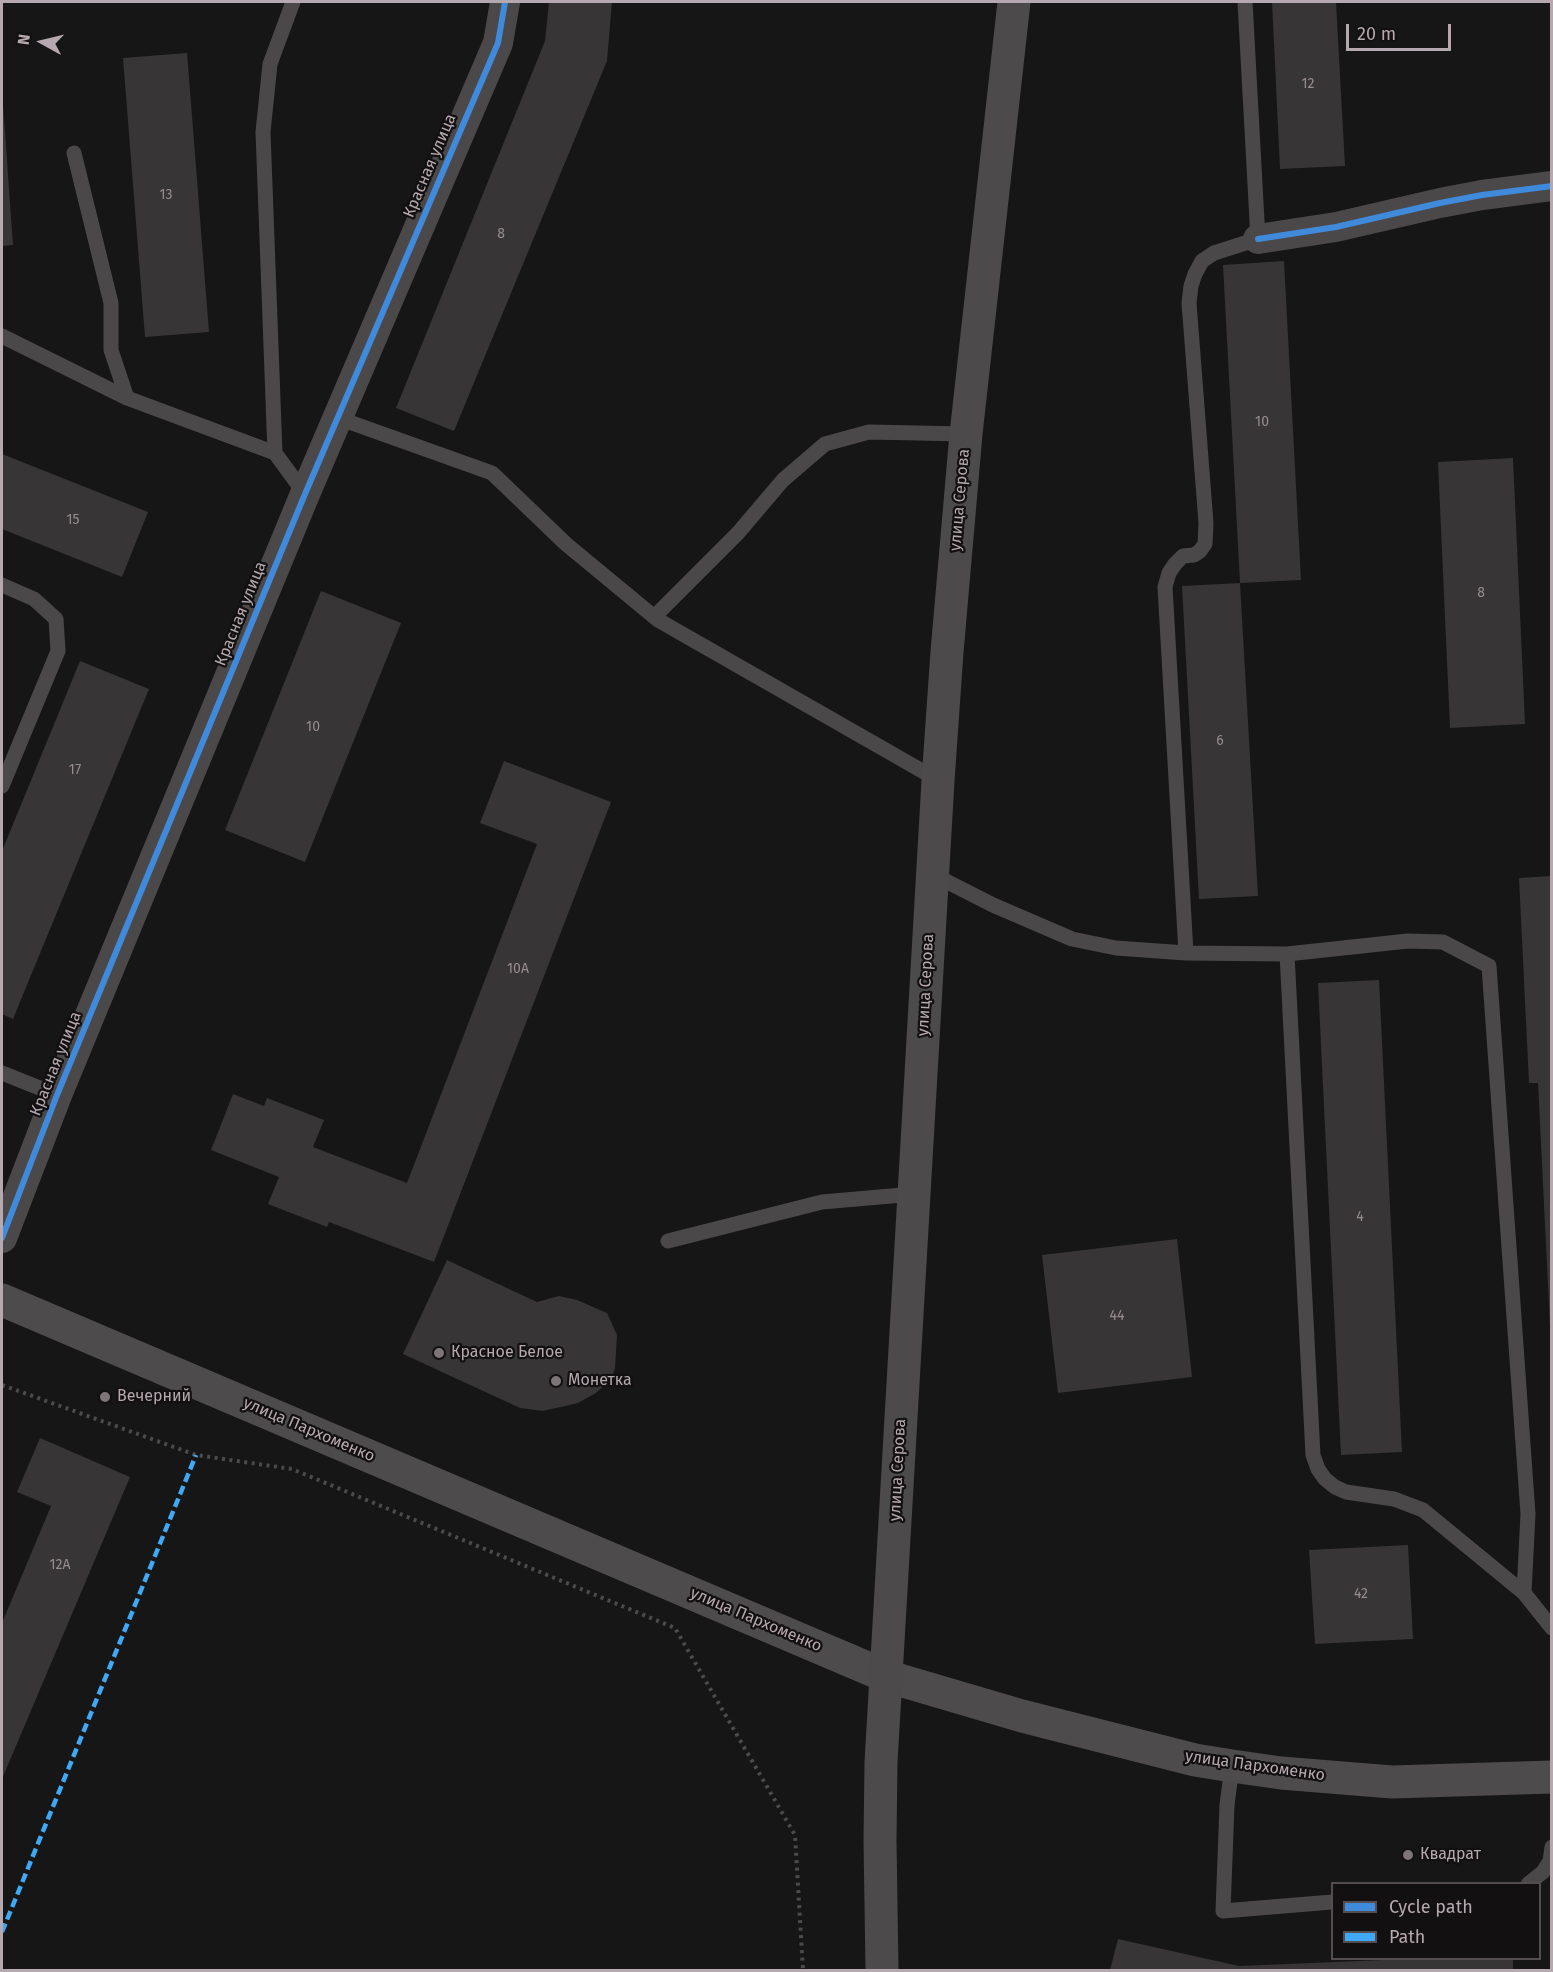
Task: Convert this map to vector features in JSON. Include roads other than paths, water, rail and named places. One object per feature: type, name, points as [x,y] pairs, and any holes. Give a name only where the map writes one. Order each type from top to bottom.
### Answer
[{"type":"main road","name":"улица Серова","points":[[882,1971],[880,1840],[886,1676],[938,780],[966,434],[1014,2]]},
{"type":"main road","name":"улица Пархоменко","points":[[2,1300],[886,1676],[1022,1716],[1195,1760],[1232,1766],[1281,1773],[1392,1782],[1551,1777]]},
{"type":"street","name":"Красная улица","points":[[2,1238],[57,1095],[304,494],[498,43],[505,2]]},
{"type":"street","points":[[1258,239],[1336,227],[1461,199],[1551,186]]},
{"type":"lane","points":[[293,2],[270,63],[263,132],[275,453],[304,494]]},
{"type":"lane","points":[[1186,953],[1165,600],[1169,573],[1175,564],[1183,556],[1194,555],[1200,551],[1205,544],[1205,512],[1189,303],[1191,286],[1202,261],[1214,253],[1258,239],[1245,2]]},
{"type":"lane","points":[[74,153],[111,303],[111,350],[127,398]]},
{"type":"lane","points":[[2,336],[127,398],[275,453]]},
{"type":"lane","points":[[338,418],[492,473],[566,544],[654,617],[938,780]]},
{"type":"lane","points":[[654,617],[738,533],[783,480],[825,444],[869,432],[966,434]]},
{"type":"lane","points":[[2,585],[34,599],[56,619],[58,651],[2,786]]},
{"type":"lane","points":[[932,874],[993,905],[1072,939],[1116,948],[1186,953],[1287,954],[1407,941],[1443,942],[1489,966],[1528,1514],[1524,1593]]},
{"type":"lane","points":[[1287,954],[1313,1455],[1318,1469],[1325,1479],[1346,1492],[1394,1499],[1423,1510],[1524,1593],[1551,1628]]},
{"type":"lane","points":[[2,1072],[57,1095]]},
{"type":"lane","points":[[668,1241],[822,1202],[914,1194]]},
{"type":"lane","points":[[1232,1766],[1227,1805],[1223,1911],[1331,1902]]},
{"type":"lane","points":[[1530,1882],[1547,1867],[1550,1861],[1551,1846]]},
{"type":"place","name":"Красное Белое","points":[[439,1353]]},
{"type":"place","name":"Монетка","points":[[556,1381]]},
{"type":"place","name":"Вечерний","points":[[105,1397]]},
{"type":"place","name":"Квадрат","points":[[1408,1855]]}]
